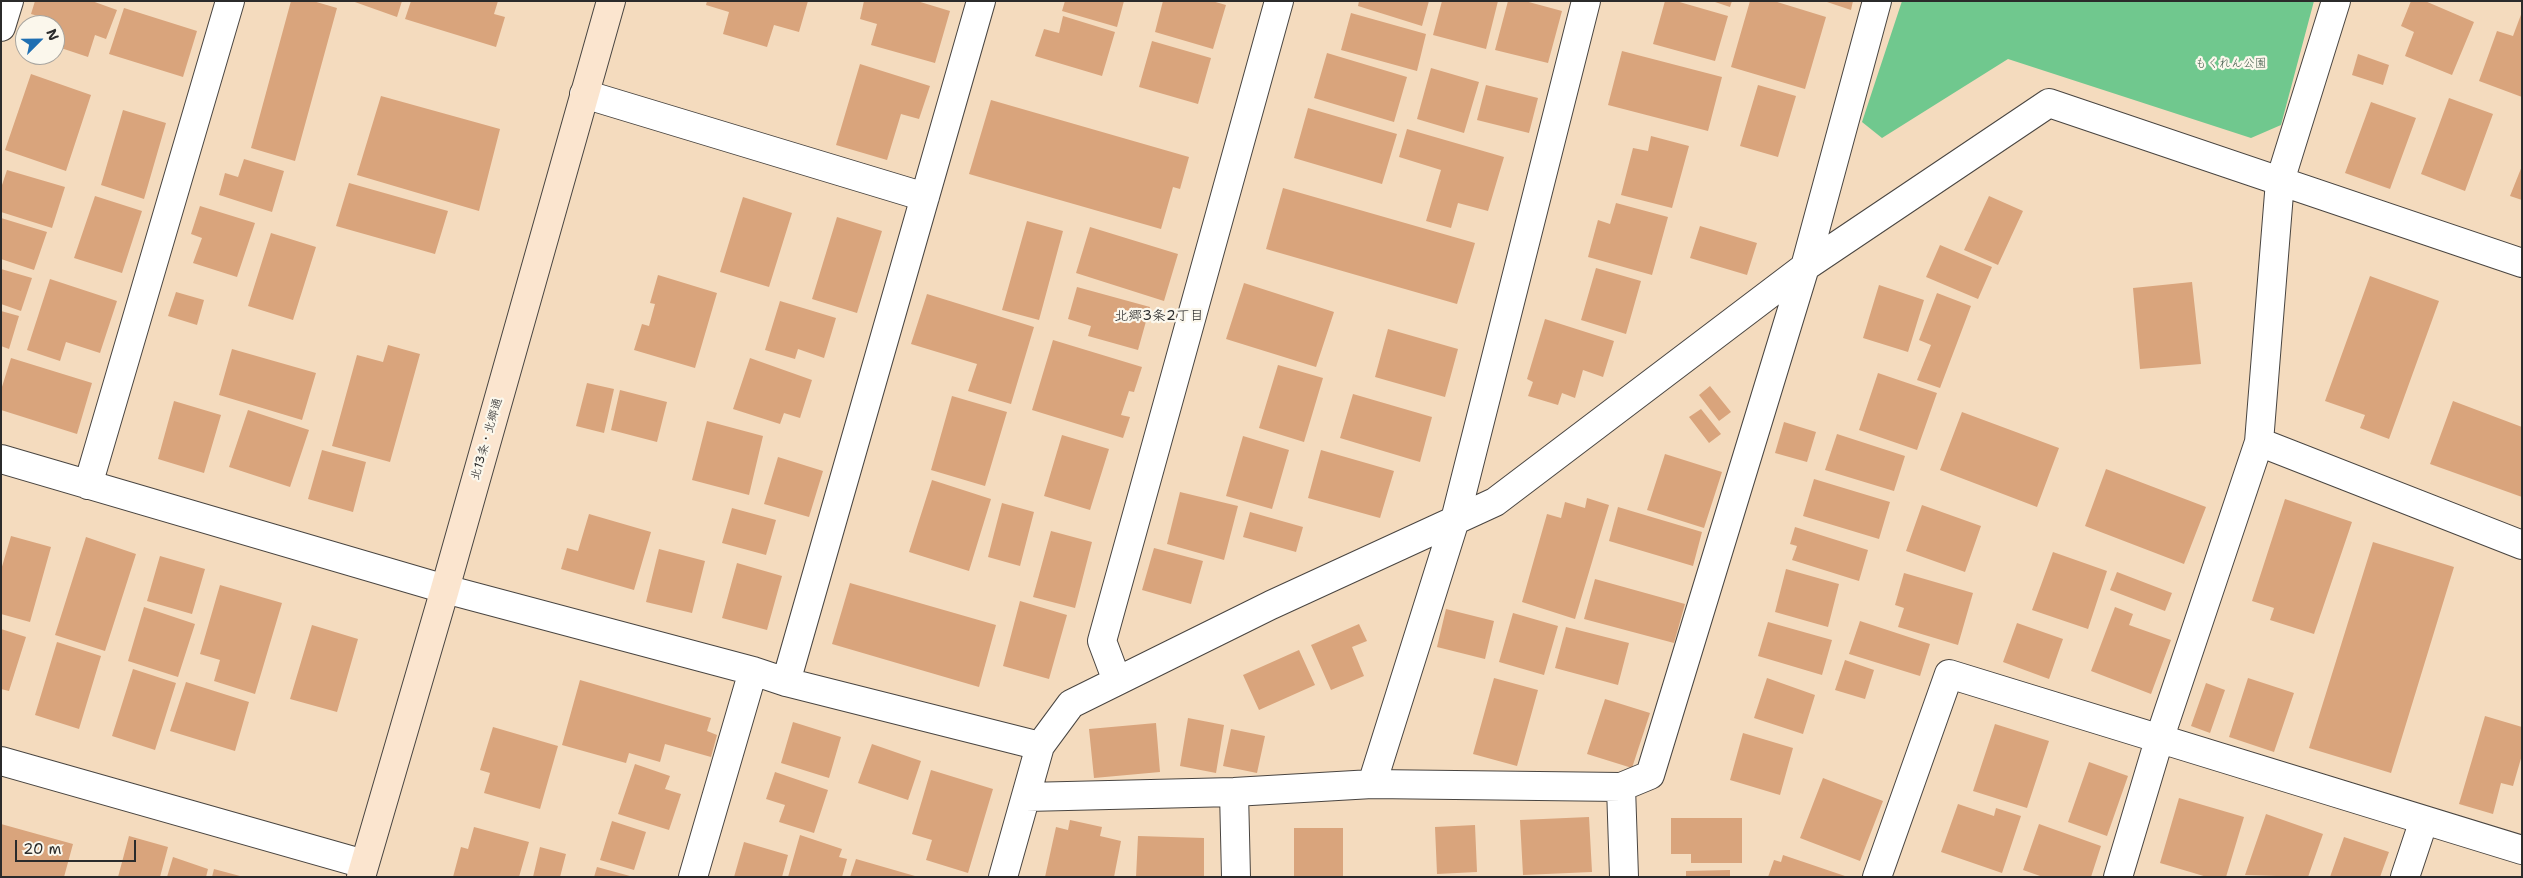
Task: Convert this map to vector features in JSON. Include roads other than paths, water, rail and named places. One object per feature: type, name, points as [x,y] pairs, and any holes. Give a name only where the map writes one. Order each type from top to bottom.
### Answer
[{"type":"main road","name":"北13条・北郷通","points":[[363,870],[445,589],[611,1]]},
{"type":"street","points":[[1,27],[9,1]]},
{"type":"street","points":[[88,485],[230,1]]},
{"type":"street","points":[[786,682],[982,1]]},
{"type":"street","points":[[1116,681],[1102,641],[1279,1]]},
{"type":"street","points":[[1372,784],[1455,520],[1586,1]]},
{"type":"street","points":[[1026,797],[1234,792],[1372,784],[1621,787],[1650,775],[1805,267],[1878,1]]},
{"type":"street","points":[[2118,877],[2159,740],[2259,442],[2280,182],[2336,1]]},
{"type":"street","points":[[584,94],[925,197]]},
{"type":"street","points":[[1002,877],[1040,746],[1071,704],[1271,605],[1495,502],[1805,267],[2049,103],[2522,263]]},
{"type":"street","points":[[2259,442],[2522,545]]},
{"type":"street","points":[[1,459],[445,589],[753,671],[786,682],[1040,746]]},
{"type":"street","points":[[693,877],[753,671]]},
{"type":"street","points":[[1877,877],[1949,674],[2522,850]]},
{"type":"street","points":[[1,760],[363,870]]},
{"type":"street","points":[[1621,787],[1624,877]]},
{"type":"street","points":[[1234,792],[1236,877]]},
{"type":"street","points":[[2405,877],[2424,820]]},
{"type":"district","name":"北郷3条2丁目","points":[[1159,316]]},
{"type":"park label","name":"もくれん公園","points":[[2231,64]]}]
